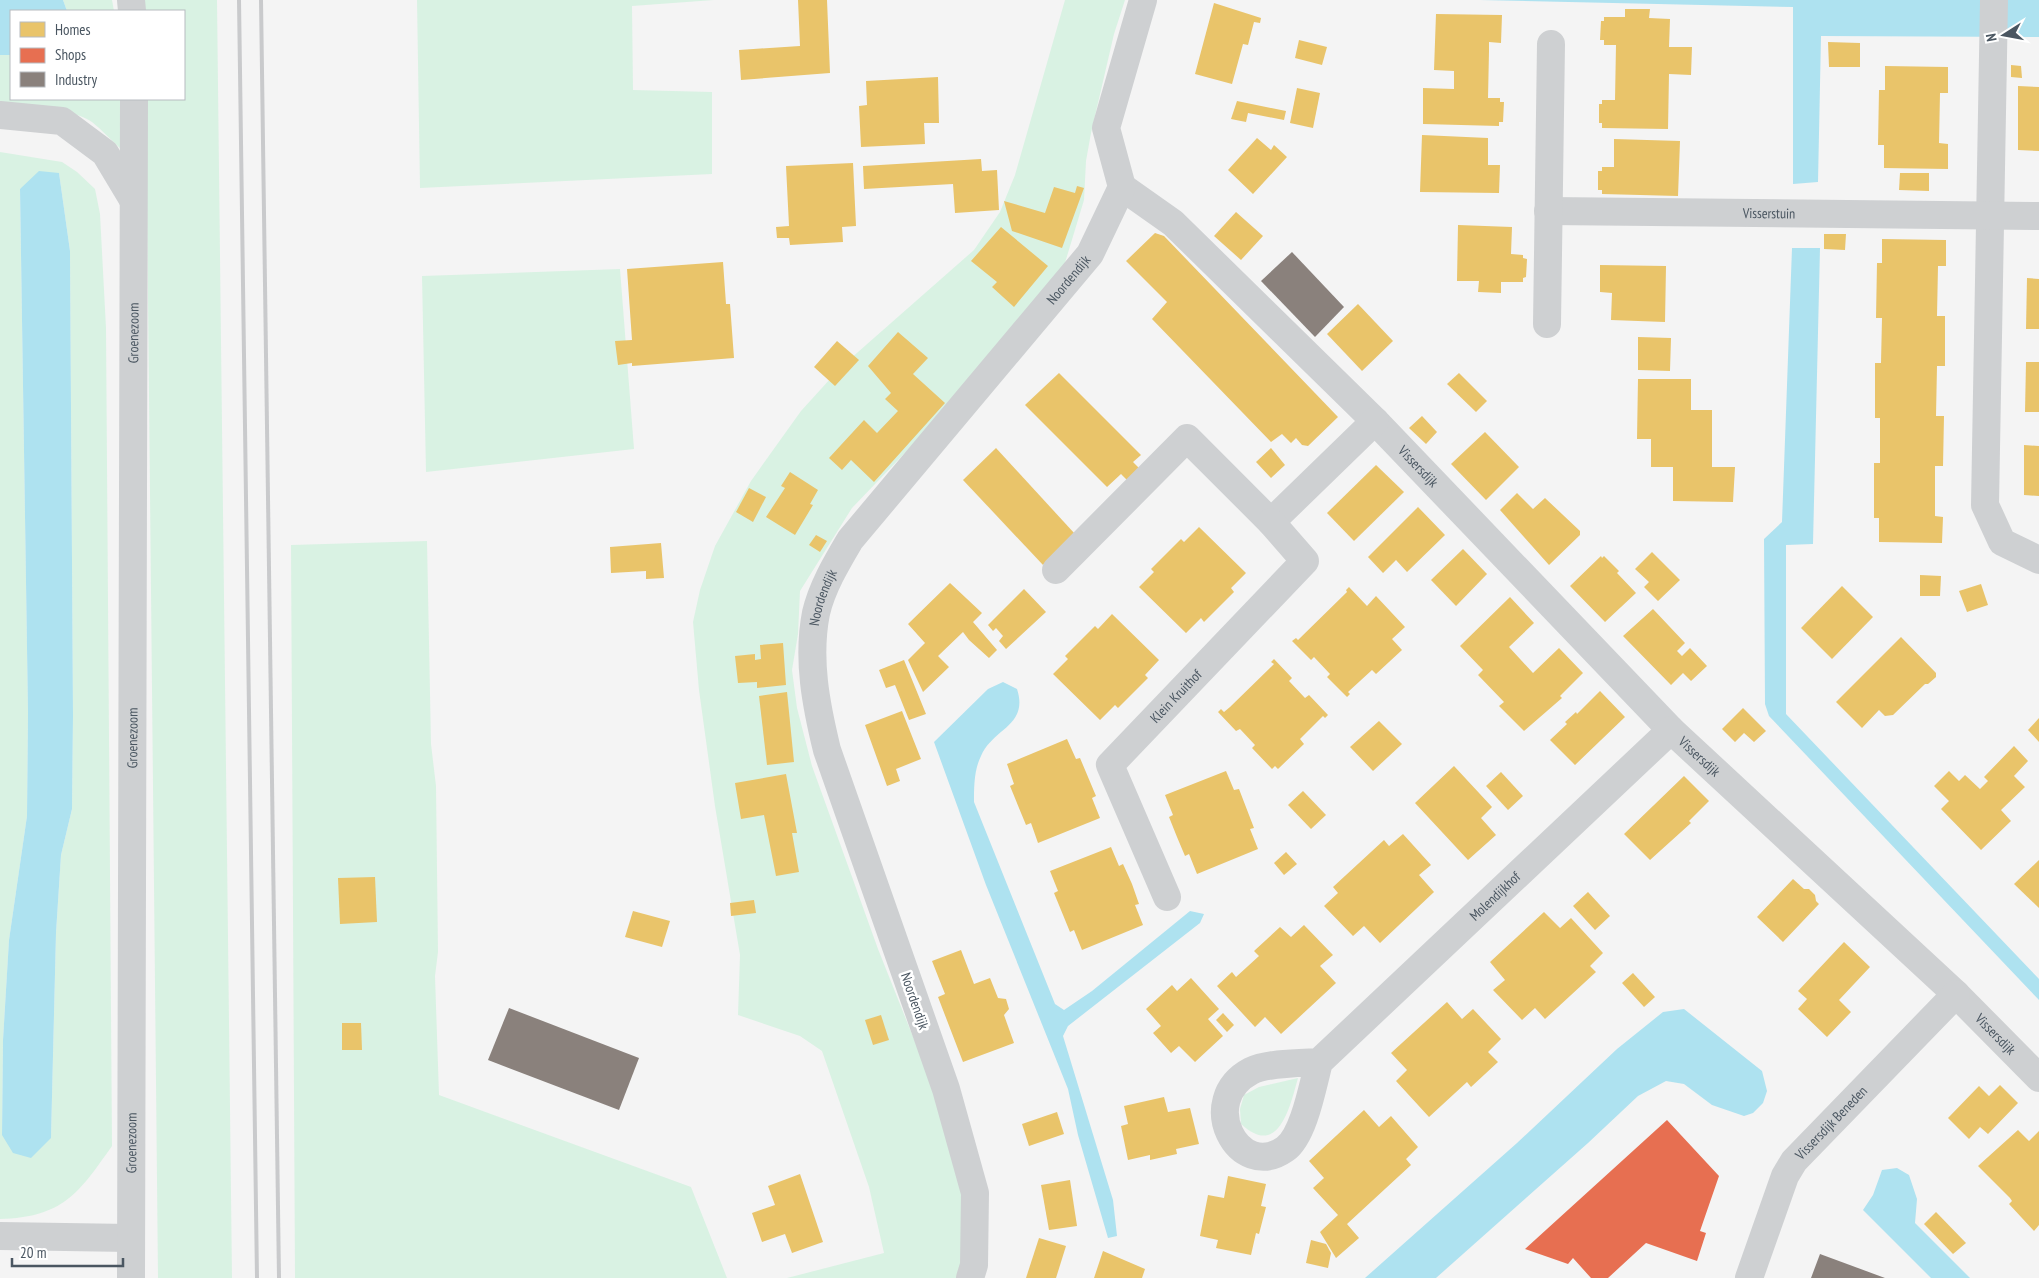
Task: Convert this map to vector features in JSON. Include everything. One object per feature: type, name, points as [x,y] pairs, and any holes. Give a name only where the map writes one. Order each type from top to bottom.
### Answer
[{"type":"street","points":[[1122,187],[1106,128],[1143,0]]},
{"type":"street","points":[[1994,0],[1985,505],[2002,542],[2039,560]]},
{"type":"street","points":[[1547,324],[1551,44]]},
{"type":"street","name":"Groenezoom","points":[[131,1278],[132,198],[134,100]]},
{"type":"street","points":[[0,115],[62,121],[105,153],[132,198]]},
{"type":"street","name":"Vissersdijk","points":[[1122,187],[1173,223],[1375,422],[1671,730],[1956,994],[2039,1078]]},
{"type":"street","name":"Noordendijk","points":[[970,1278],[974,1265],[975,1193],[946,1089],[827,750],[816,703],[813,661],[816,612],[831,574],[850,540],[1090,254],[1122,187]]},
{"type":"street","name":"Visserstuin","points":[[1548,211],[2039,216]]},
{"type":"street","points":[[1056,570],[1187,438],[1271,522],[1375,422]]},
{"type":"street","name":"Klein Kruithof","points":[[1167,897],[1110,765],[1305,560],[1271,522]]},
{"type":"street","name":"Molendijkhof","points":[[1319,1062],[1671,730]]},
{"type":"street","name":"Vissersdijk Beneden","points":[[1749,1278],[1785,1176],[1794,1162],[1956,994]]},
{"type":"street","points":[[0,1236],[130,1238]]},
{"type":"green space","points":[[63,0],[112,0],[114,10],[67,10]]},
{"type":"green space","points":[[141,0],[217,0],[232,1278],[158,1278],[146,100],[185,100],[185,10],[142,10]]},
{"type":"green space","points":[[417,0],[714,0],[632,6],[633,90],[712,92],[712,174],[420,188]]},
{"type":"green space","points":[[1065,0],[1125,0],[1114,34],[1091,133],[1086,161],[1084,200],[1061,276],[950,406],[852,508],[800,591],[798,634],[792,670],[797,708],[812,766],[878,949],[943,1112],[962,1175],[962,1259],[956,1278],[787,1278],[884,1253],[869,1187],[822,1051],[800,1036],[738,1015],[740,955],[715,806],[699,690],[693,622],[700,590],[715,546],[751,481],[801,411],[841,367],[974,250],[1000,212],[1015,175]]},
{"type":"green space","points":[[0,55],[10,55],[10,100],[121,100],[121,149],[92,122],[73,113],[0,102]]},
{"type":"green space","points":[[0,152],[62,162],[77,172],[95,189],[100,214],[106,328],[112,1146],[89,1177],[67,1200],[39,1214],[0,1219]],"holes":[[[59,173],[70,251],[72,809],[61,855],[56,933],[51,1138],[2,1135],[3,1040],[9,940],[27,816],[28,713],[20,189]]]},
{"type":"green space","points":[[620,269],[634,449],[426,472],[422,276]]},
{"type":"green space","points":[[427,541],[431,744],[436,786],[438,952],[435,976],[439,1095],[691,1187],[727,1278],[295,1278],[291,545]]},
{"type":"green space","points":[[1298,1078],[1286,1114],[1281,1125],[1274,1132],[1265,1136],[1254,1133],[1241,1124],[1240,1109],[1244,1095],[1259,1087]]},
{"type":"water","points":[[0,0],[63,0],[67,10],[10,10],[10,55],[0,55]]},
{"type":"water","points":[[1480,0],[2039,0],[2039,37],[1821,36],[1818,182],[1793,184],[1793,7]]},
{"type":"water","points":[[39,171],[59,173],[70,251],[73,716],[72,809],[61,855],[56,933],[51,1138],[31,1158],[13,1153],[2,1135],[3,1040],[9,940],[27,816],[28,713],[20,189]]},
{"type":"water","points":[[1792,248],[1820,248],[1813,544],[1786,545],[1786,714],[2039,979],[2039,1000],[1769,716],[1765,704],[1764,539],[1782,522]]},
{"type":"water","points":[[1003,682],[1017,689],[1018,711],[1014,719],[993,739],[981,756],[974,785],[974,802],[1055,1004],[1064,1010],[1092,991],[1190,911],[1204,914],[1200,923],[1068,1026],[1063,1036],[1113,1200],[1117,1236],[1108,1238],[1078,1135],[1068,1089],[986,885],[934,742],[988,689]]},
{"type":"water","points":[[1684,1009],[1762,1071],[1767,1091],[1763,1103],[1753,1113],[1744,1116],[1712,1105],[1684,1084],[1666,1081],[1638,1096],[1436,1278],[1365,1278],[1517,1143],[1617,1049],[1663,1012]]},
{"type":"water","points":[[1897,1168],[1909,1175],[1917,1199],[1915,1223],[1970,1278],[1931,1278],[1863,1210],[1873,1195],[1882,1170]]},
{"type":"building: Homes","points":[[798,0],[827,0],[830,73],[741,80],[739,50],[800,46]]},
{"type":"building: Homes","points":[[1214,3],[1261,18],[1260,23],[1254,22],[1248,45],[1243,44],[1232,84],[1195,74]]},
{"type":"building: Homes","points":[[1625,9],[1650,9],[1649,18],[1670,19],[1669,47],[1692,47],[1691,75],[1669,74],[1668,129],[1602,128],[1602,123],[1599,123],[1599,104],[1602,104],[1602,100],[1615,100],[1616,45],[1604,45],[1604,40],[1600,40],[1601,21],[1604,21],[1604,17],[1625,17]]},
{"type":"building: Homes","points":[[1436,14],[1502,15],[1501,43],[1489,42],[1488,98],[1500,98],[1500,102],[1504,102],[1503,122],[1499,122],[1499,126],[1423,124],[1423,88],[1454,89],[1454,71],[1434,70]]},
{"type":"building: Homes","points":[[1299,40],[1327,47],[1322,65],[1295,58]]},
{"type":"building: Homes","points":[[1828,42],[1860,43],[1860,67],[1829,67]]},
{"type":"building: Homes","points":[[2011,65],[2021,66],[2022,78],[2011,77]]},
{"type":"building: Homes","points":[[1885,66],[1948,67],[1948,93],[1940,93],[1939,143],[1948,144],[1948,169],[1884,168],[1884,145],[1878,145],[1879,90],[1885,90]]},
{"type":"building: Homes","points":[[938,77],[939,123],[924,123],[925,144],[861,147],[859,106],[867,105],[866,81]]},
{"type":"building: Homes","points":[[2018,86],[2039,87],[2039,151],[2018,150]]},
{"type":"building: Homes","points":[[1297,88],[1320,93],[1313,128],[1290,123]]},
{"type":"building: Homes","points":[[1237,101],[1286,111],[1284,120],[1248,113],[1246,122],[1231,119]]},
{"type":"building: Homes","points":[[1422,135],[1488,138],[1488,165],[1500,165],[1499,193],[1420,192]]},
{"type":"building: Homes","points":[[1257,138],[1271,150],[1274,145],[1287,157],[1253,194],[1228,170]]},
{"type":"building: Homes","points":[[1614,139],[1680,141],[1678,196],[1602,194],[1602,190],[1598,190],[1598,171],[1602,171],[1602,167],[1614,167]]},
{"type":"building: Homes","points":[[981,159],[982,171],[997,170],[999,210],[955,213],[953,184],[864,189],[863,166]]},
{"type":"building: Homes","points":[[853,163],[856,226],[842,227],[843,242],[790,245],[789,238],[777,238],[776,227],[789,226],[786,166]]},
{"type":"building: Homes","points":[[1900,173],[1929,173],[1929,191],[1899,190]]},
{"type":"building: Homes","points":[[1077,186],[1084,188],[1062,248],[1012,231],[1004,201],[1045,213],[1054,187],[1075,193]]},
{"type":"building: Homes","points":[[1236,212],[1263,236],[1241,260],[1214,236]]},
{"type":"building: Homes","points":[[1458,225],[1512,227],[1511,254],[1523,255],[1523,258],[1527,259],[1526,277],[1523,278],[1523,282],[1501,282],[1501,293],[1478,292],[1479,281],[1457,281]]},
{"type":"building: Homes","points":[[1001,227],[1048,266],[1014,307],[992,287],[997,282],[971,261]]},
{"type":"building: Homes","points":[[1155,233],[1164,236],[1338,417],[1308,446],[1302,445],[1296,438],[1291,443],[1282,434],[1271,442],[1152,319],[1167,302],[1126,261]]},
{"type":"building: Homes","points":[[1824,234],[1846,234],[1845,250],[1824,249]]},
{"type":"building: Homes","points":[[1882,239],[1946,240],[1946,266],[1938,266],[1937,316],[1945,316],[1945,366],[1937,366],[1936,416],[1944,416],[1943,466],[1935,466],[1935,516],[1943,517],[1942,543],[1879,542],[1879,518],[1874,518],[1874,463],[1880,463],[1880,418],[1875,418],[1875,363],[1881,363],[1882,318],[1876,318],[1877,263],[1882,263]]},
{"type":"building: Homes","points":[[723,262],[726,304],[730,304],[734,358],[632,366],[632,363],[618,365],[615,341],[632,340],[627,269]]},
{"type":"building: Homes","points":[[1600,265],[1666,266],[1665,322],[1611,320],[1612,293],[1600,292]]},
{"type":"building: Homes","points":[[2027,278],[2039,279],[2039,329],[2026,329]]},
{"type":"building: Homes","points":[[1358,304],[1393,341],[1362,371],[1327,334]]},
{"type":"building: Homes","points":[[898,332],[928,358],[913,374],[945,403],[874,482],[851,460],[842,470],[829,458],[864,420],[877,433],[898,411],[885,399],[891,393],[868,366]]},
{"type":"building: Homes","points":[[1638,337],[1671,338],[1670,371],[1638,370]]},
{"type":"building: Homes","points":[[837,341],[859,360],[835,386],[814,367]]},
{"type":"building: Homes","points":[[2026,362],[2039,362],[2039,412],[2025,412]]},
{"type":"building: Homes","points":[[1059,373],[1141,455],[1133,462],[1144,473],[1131,484],[1121,474],[1107,487],[1025,405]]},
{"type":"building: Homes","points":[[1459,373],[1487,401],[1476,412],[1447,384]]},
{"type":"building: Homes","points":[[1638,379],[1691,379],[1691,410],[1712,410],[1712,467],[1735,467],[1733,502],[1673,501],[1673,467],[1651,467],[1651,439],[1637,439]]},
{"type":"building: Homes","points":[[1422,416],[1437,432],[1426,444],[1409,428]]},
{"type":"building: Homes","points":[[1485,432],[1519,467],[1486,500],[1451,464]]},
{"type":"building: Homes","points":[[2024,445],[2039,446],[2039,496],[2024,495]]},
{"type":"building: Homes","points":[[996,448],[1075,534],[1043,565],[963,480]]},
{"type":"building: Homes","points":[[1271,448],[1285,465],[1271,478],[1256,462]]},
{"type":"building: Homes","points":[[1376,465],[1404,492],[1354,541],[1327,513]]},
{"type":"building: Homes","points":[[790,472],[818,490],[810,504],[813,505],[795,535],[766,517],[785,488],[781,486]]},
{"type":"building: Homes","points":[[749,488],[766,497],[753,522],[736,512]]},
{"type":"building: Homes","points":[[1517,493],[1533,509],[1545,498],[1580,531],[1580,535],[1549,565],[1500,510]]},
{"type":"building: Homes","points":[[1418,507],[1445,535],[1407,572],[1396,560],[1383,573],[1368,557]]},
{"type":"building: Homes","points":[[1199,527],[1246,573],[1231,588],[1234,592],[1204,622],[1201,618],[1186,633],[1139,587],[1154,572],[1151,569],[1181,539],[1184,542]]},
{"type":"building: Homes","points":[[816,535],[827,541],[820,552],[809,545]]},
{"type":"building: Homes","points":[[661,543],[664,578],[646,579],[646,571],[611,573],[610,547]]},
{"type":"building: Homes","points":[[1463,549],[1487,574],[1456,606],[1431,580]]},
{"type":"building: Homes","points":[[1652,552],[1680,580],[1658,601],[1644,587],[1649,582],[1635,569]]},
{"type":"building: Homes","points":[[1601,556],[1602,558],[1604,556],[1619,571],[1617,573],[1636,593],[1605,622],[1570,586]]},
{"type":"building: Homes","points":[[1920,575],[1941,576],[1940,596],[1920,596]]},
{"type":"building: Homes","points":[[950,583],[982,613],[973,622],[997,650],[989,658],[963,632],[938,656],[949,667],[923,692],[908,660],[925,643],[908,624]]},
{"type":"building: Homes","points":[[1981,584],[1988,605],[1967,612],[1959,591]]},
{"type":"building: Homes","points":[[1842,586],[1873,617],[1832,659],[1801,628]]},
{"type":"building: Homes","points":[[1349,587],[1367,606],[1376,596],[1405,627],[1392,639],[1402,650],[1376,674],[1372,670],[1348,692],[1350,694],[1347,697],[1327,677],[1330,674],[1314,657],[1311,660],[1292,641],[1296,638],[1298,640],[1347,592],[1346,590]]},
{"type":"building: Homes","points":[[1024,589],[1046,612],[1006,649],[999,641],[1003,636],[996,628],[993,631],[988,625]]},
{"type":"building: Homes","points":[[1510,597],[1534,623],[1509,647],[1533,673],[1559,648],[1583,673],[1560,696],[1562,698],[1524,731],[1499,706],[1504,702],[1478,675],[1483,670],[1460,646]]},
{"type":"building: Homes","points":[[1653,609],[1685,643],[1677,651],[1682,656],[1690,648],[1707,666],[1691,681],[1683,673],[1671,685],[1623,636]]},
{"type":"building: Homes","points":[[1112,614],[1159,660],[1145,675],[1148,678],[1118,708],[1115,705],[1100,720],[1053,674],[1068,659],[1065,656],[1095,626],[1098,629]]},
{"type":"building: Homes","points":[[1901,637],[1936,673],[1936,677],[1928,684],[1925,684],[1893,715],[1885,716],[1879,710],[1862,728],[1836,702]]},
{"type":"building: Homes","points":[[783,643],[786,685],[757,688],[757,682],[738,683],[735,656],[755,654],[755,660],[761,659],[760,645]]},
{"type":"building: Homes","points":[[1274,659],[1292,678],[1289,681],[1305,698],[1309,695],[1328,715],[1325,718],[1323,716],[1300,739],[1304,744],[1278,769],[1275,766],[1272,769],[1252,748],[1255,745],[1240,729],[1236,731],[1218,712],[1221,709],[1224,712],[1230,707],[1274,664],[1271,662]]},
{"type":"building: Homes","points":[[904,660],[926,714],[909,720],[895,685],[886,688],[879,670]]},
{"type":"building: Homes","points":[[1600,691],[1625,717],[1575,765],[1550,740],[1567,724],[1565,722],[1576,712],[1577,714]]},
{"type":"building: Homes","points":[[787,692],[794,762],[767,765],[759,696]]},
{"type":"building: Homes","points":[[1743,708],[1766,731],[1754,742],[1744,733],[1735,742],[1722,729]]},
{"type":"building: Homes","points":[[902,711],[921,759],[896,769],[900,781],[887,786],[865,725]]},
{"type":"building: Homes","points":[[2039,718],[2039,742],[2028,730]]},
{"type":"building: Homes","points":[[1379,721],[1402,744],[1373,771],[1350,747]]},
{"type":"building: Homes","points":[[1067,739],[1076,759],[1080,758],[1096,796],[1092,798],[1100,818],[1038,843],[1031,823],[1026,825],[1010,786],[1014,784],[1007,764]]},
{"type":"building: Homes","points":[[2014,746],[2028,761],[2014,776],[2025,787],[2001,810],[2011,821],[1981,850],[1941,809],[1949,801],[1934,786],[1949,771],[1959,781],[1965,775],[1980,789],[1988,781],[1984,777]]},
{"type":"building: Homes","points":[[1454,766],[1492,807],[1481,818],[1496,835],[1468,860],[1415,803]]},
{"type":"building: Homes","points":[[1226,771],[1234,790],[1239,789],[1254,828],[1250,829],[1258,849],[1197,874],[1189,854],[1185,856],[1177,837],[1169,817],[1173,815],[1165,795]]},
{"type":"building: Homes","points":[[1501,772],[1523,796],[1508,810],[1486,786]]},
{"type":"building: Homes","points":[[786,774],[797,833],[792,833],[799,872],[776,876],[764,815],[741,819],[735,783]]},
{"type":"building: Homes","points":[[1684,776],[1709,801],[1689,821],[1691,823],[1650,860],[1624,834]]},
{"type":"building: Homes","points":[[1303,791],[1326,815],[1311,829],[1288,805]]},
{"type":"building: Homes","points":[[1403,834],[1431,865],[1419,875],[1434,892],[1380,943],[1364,926],[1353,936],[1324,906],[1338,893],[1333,887],[1384,840],[1389,846]]},
{"type":"building: Homes","points":[[1111,847],[1119,866],[1123,864],[1132,884],[1139,904],[1135,905],[1143,925],[1082,950],[1074,930],[1070,932],[1054,893],[1058,891],[1050,871]]},
{"type":"building: Homes","points":[[1286,852],[1297,864],[1284,875],[1274,863]]},
{"type":"building: Homes","points":[[2039,860],[2039,908],[2014,884]]},
{"type":"building: Homes","points":[[375,877],[377,922],[340,924],[338,878]]},
{"type":"building: Homes","points":[[1793,879],[1804,889],[1809,889],[1815,895],[1816,901],[1819,904],[1783,942],[1757,917]]},
{"type":"building: Homes","points":[[1588,892],[1610,916],[1595,930],[1573,906]]},
{"type":"building: Homes","points":[[754,900],[756,913],[731,916],[730,903]]},
{"type":"building: Homes","points":[[633,911],[670,921],[662,947],[625,937]]},
{"type":"building: Homes","points":[[1544,912],[1560,928],[1571,918],[1603,953],[1590,966],[1596,972],[1545,1019],[1535,1008],[1522,1020],[1493,990],[1505,980],[1490,962]]},
{"type":"building: Homes","points":[[1304,925],[1333,955],[1320,966],[1336,983],[1281,1034],[1265,1017],[1255,1027],[1217,986],[1232,972],[1236,977],[1259,956],[1254,951],[1280,927],[1291,937]]},
{"type":"building: Homes","points":[[1844,942],[1870,967],[1839,1000],[1851,1012],[1827,1037],[1798,1009],[1807,999],[1798,991]]},
{"type":"building: Homes","points":[[961,950],[974,984],[990,978],[998,998],[1006,999],[1009,1009],[1004,1015],[1014,1043],[963,1062],[938,997],[945,994],[932,961]]},
{"type":"building: Homes","points":[[1633,973],[1655,997],[1644,1007],[1622,983]]},
{"type":"building: Homes","points":[[1191,978],[1219,1009],[1208,1019],[1223,1036],[1195,1062],[1179,1046],[1171,1053],[1153,1033],[1161,1026],[1146,1009],[1172,985],[1177,991]]},
{"type":"building: Homes","points":[[1447,1002],[1462,1019],[1473,1009],[1501,1039],[1488,1052],[1498,1062],[1471,1087],[1467,1082],[1429,1117],[1396,1081],[1407,1070],[1391,1053]]},
{"type":"building: Homes","points":[[1223,1013],[1234,1025],[1227,1032],[1216,1020]]},
{"type":"building: Homes","points":[[881,1015],[889,1040],[873,1045],[865,1020]]},
{"type":"building: Homes","points":[[342,1023],[361,1023],[362,1050],[342,1050]]},
{"type":"building: Homes","points":[[2000,1085],[2018,1103],[1988,1134],[1980,1127],[1969,1139],[1948,1118],[1979,1086],[1989,1096]]},
{"type":"building: Homes","points":[[1164,1097],[1168,1112],[1190,1108],[1199,1144],[1176,1149],[1177,1154],[1150,1160],[1150,1155],[1128,1160],[1121,1126],[1128,1124],[1124,1106]]},
{"type":"building: Homes","points":[[1364,1110],[1379,1127],[1391,1116],[1418,1147],[1406,1159],[1411,1165],[1347,1224],[1359,1238],[1336,1258],[1320,1232],[1338,1215],[1313,1188],[1324,1178],[1309,1161]]},
{"type":"building: Homes","points":[[1057,1112],[1064,1134],[1029,1146],[1022,1124]]},
{"type":"building: Homes","points":[[2018,1130],[2029,1141],[2039,1131],[2039,1225],[2034,1231],[2009,1204],[2012,1201],[2010,1198],[1978,1166]]},
{"type":"building: Homes","points":[[800,1174],[823,1242],[792,1253],[785,1234],[762,1242],[752,1213],[775,1205],[768,1186]]},
{"type":"building: Homes","points":[[1228,1176],[1266,1184],[1261,1206],[1266,1207],[1259,1234],[1256,1233],[1251,1255],[1216,1248],[1218,1240],[1200,1236],[1208,1195],[1224,1198]]},
{"type":"building: Homes","points":[[1070,1180],[1077,1226],[1049,1230],[1041,1185]]},
{"type":"building: Homes","points":[[1936,1212],[1966,1243],[1953,1254],[1924,1224]]},
{"type":"building: Homes","points":[[1039,1238],[1066,1246],[1056,1278],[1026,1278]]},
{"type":"building: Homes","points":[[1311,1240],[1326,1244],[1331,1253],[1328,1268],[1306,1263]]},
{"type":"building: Homes","points":[[1103,1251],[1145,1269],[1142,1278],[1094,1278]]},
{"type":"building: Shops","points":[[1667,1120],[1719,1176],[1700,1231],[1706,1233],[1697,1261],[1646,1243],[1608,1278],[1591,1278],[1573,1258],[1568,1264],[1525,1249]]},
{"type":"building: Industry","points":[[1292,252],[1344,307],[1315,337],[1261,281]]},
{"type":"building: Industry","points":[[509,1008],[639,1058],[619,1110],[488,1060]]},
{"type":"building: Industry","points":[[1820,1254],[1885,1278],[1811,1278]]},
{"type":"railway","points":[[239,0],[257,1278]]},
{"type":"railway","points":[[261,0],[279,1278]]}]
